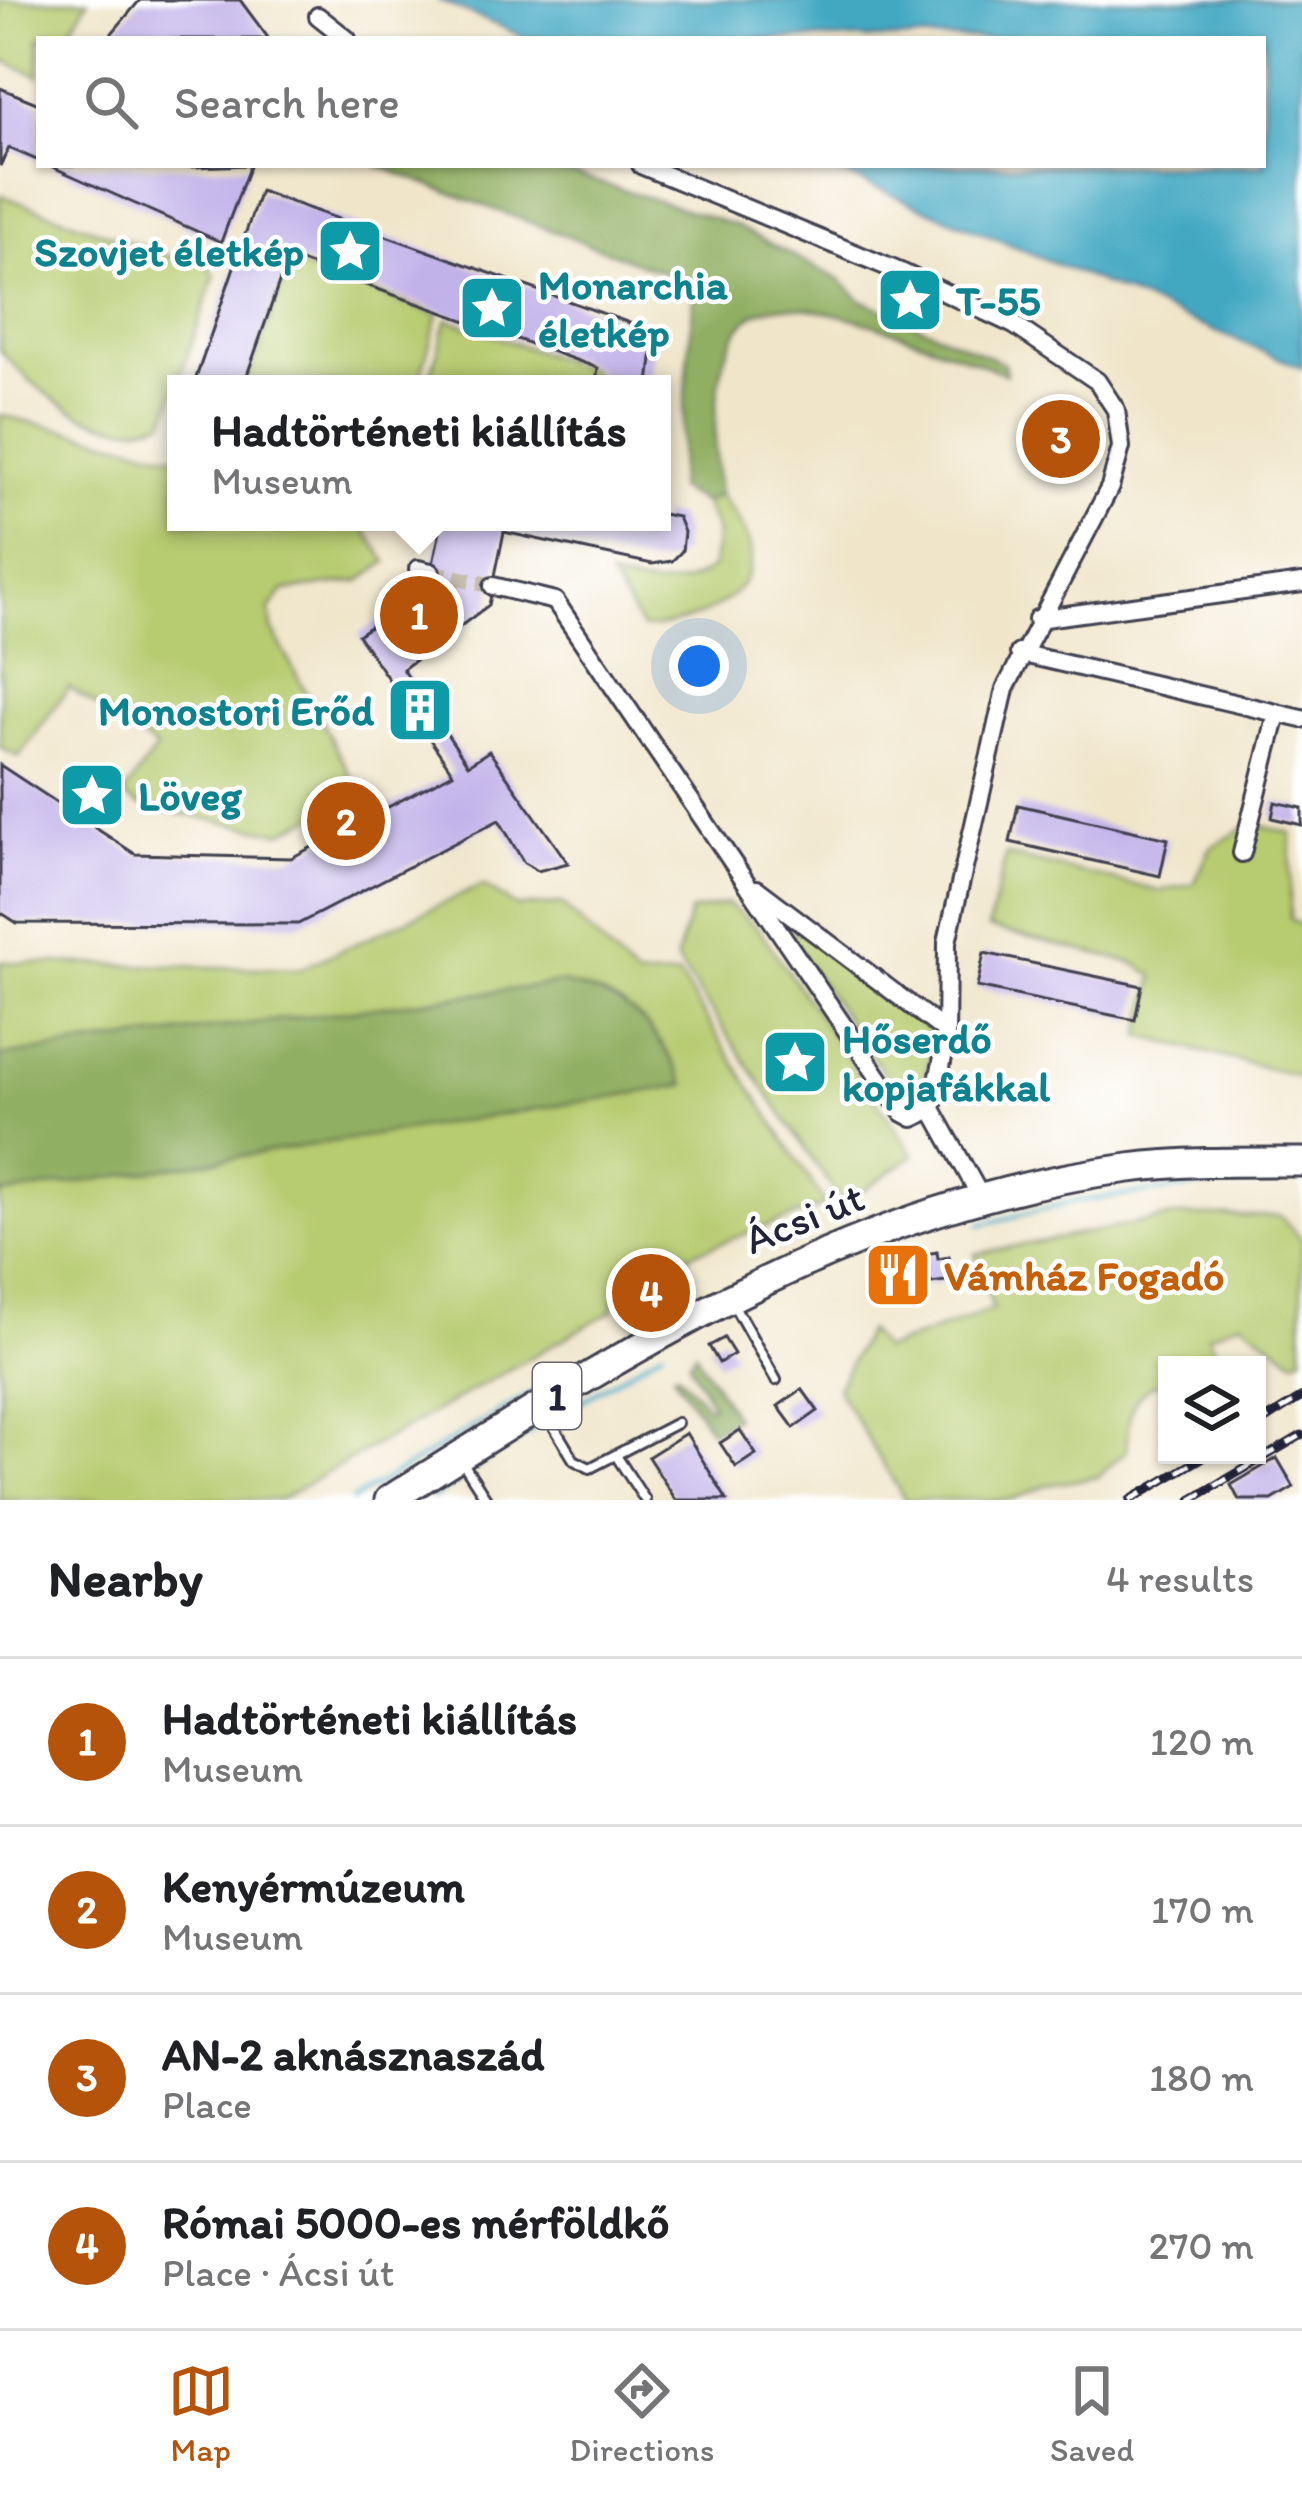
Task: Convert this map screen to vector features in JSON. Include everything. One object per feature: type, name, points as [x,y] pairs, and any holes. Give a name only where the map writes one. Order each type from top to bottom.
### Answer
[{"type":"main road","name":"Ácsi út","points":[[388,1500],[424,1491],[458,1457],[728,1296],[879,1231],[982,1199],[1132,1168],[1302,1162]]},
{"type":"street","points":[[318,16],[343,36]]},
{"type":"street","points":[[648,168],[1014,325],[1096,381],[1116,410],[1121,447],[1110,487],[1019,653],[1005,689],[947,942],[946,1031],[932,1109],[982,1199]]},
{"type":"street","points":[[1037,619],[1302,584]]},
{"type":"street","points":[[493,586],[556,601],[902,1112],[913,1118],[932,1109]]},
{"type":"street","points":[[1019,653],[1302,719]]},
{"type":"street","points":[[1242,853],[1277,714]]},
{"type":"street","points":[[747,881],[946,1031]]},
{"type":"street","points":[[786,944],[790,929],[801,924]]},
{"type":"lane","points":[[728,1296],[776,1380]]},
{"type":"lane","points":[[541,1406],[578,1464],[596,1467],[677,1423]]},
{"type":"lane","points":[[458,1457],[487,1500]]},
{"type":"lane","points":[[617,1457],[644,1500]]},
{"type":"green space","points":[[0,0],[88,0],[67,36],[36,36],[36,75],[0,59]]},
{"type":"green space","points":[[384,168],[553,168],[734,225],[840,280],[860,299],[1004,363],[1006,374],[851,318],[818,310],[767,309],[747,320],[733,338],[724,362],[716,419],[719,494],[704,503],[677,489],[695,284]]},
{"type":"green space","points":[[0,195],[183,261],[192,256],[205,261],[215,276],[181,375],[167,375],[165,420],[142,426],[96,421],[53,398],[0,350]]},
{"type":"green space","points":[[290,263],[438,315],[421,375],[249,375]]},
{"type":"green space","points":[[447,319],[594,372],[594,375],[431,375]]},
{"type":"green space","points":[[0,415],[167,454],[167,531],[366,531],[387,562],[360,581],[283,591],[270,609],[272,629],[360,793],[280,833],[140,806],[123,796],[156,748],[69,687],[19,757],[0,747]]},
{"type":"green space","points":[[719,494],[739,522],[751,553],[741,585],[694,617],[642,628],[610,578],[664,586],[689,581],[713,567],[717,532],[704,503]]},
{"type":"green space","points":[[1252,824],[1291,833],[1290,919],[1302,926],[1302,1077],[1141,1036],[1154,976],[1134,963],[988,928],[1006,855],[1160,891],[1194,884],[1211,847]]},
{"type":"green space","points":[[483,885],[517,907],[562,904],[636,978],[679,976],[826,1205],[695,1252],[615,1298],[612,1311],[279,1500],[0,1500],[0,962],[300,969]]},
{"type":"green space","points":[[727,904],[759,929],[914,1155],[843,1204],[676,959],[690,912]]},
{"type":"green space","points":[[797,928],[929,1030],[927,1071],[907,1106],[790,939]]},
{"type":"green space","points":[[561,983],[604,996],[637,1016],[663,1045],[685,1085],[0,1195],[0,1056]]},
{"type":"green space","points":[[1176,1216],[1280,1216],[1302,1239],[1302,1356],[1295,1360],[1241,1321],[1208,1335],[1218,1356],[1158,1356],[1158,1384],[1145,1390],[1133,1406],[1126,1451],[1097,1477],[1046,1485],[1011,1500],[905,1500],[837,1389],[867,1330],[883,1350],[993,1309],[975,1254]]},
{"type":"green space","points":[[673,1269],[686,1293],[633,1323],[619,1300]]},
{"type":"green space","points":[[695,1352],[735,1418],[711,1431],[673,1374],[677,1372],[708,1407],[712,1405],[689,1362]]},
{"type":"water","points":[[438,0],[1302,0],[1302,368],[829,168],[1266,168],[1266,36],[522,36]]},
{"type":"building","points":[[140,0],[240,0],[267,36],[110,36]]},
{"type":"building","points":[[0,88],[36,103],[36,160],[9,148],[0,166]]},
{"type":"building","points":[[55,168],[249,168],[221,242]]},
{"type":"building","points":[[260,191],[655,332],[650,375],[597,375],[598,368],[288,257],[247,375],[197,375]]},
{"type":"building","name":"Monostori Erőd","points":[[671,516],[678,517],[684,532],[682,551],[672,561],[652,564],[504,532],[489,605],[403,669],[468,765],[489,751],[568,863],[538,871],[524,863],[499,820],[298,924],[17,923],[0,912],[0,765],[135,854],[291,858],[453,773],[358,635],[428,587],[440,531],[671,531]]},
{"type":"building","points":[[1275,802],[1302,808],[1302,825],[1272,818]]},
{"type":"building","points":[[1018,805],[1168,839],[1160,876],[1010,842]]},
{"type":"building","points":[[984,953],[1142,986],[1135,1020],[977,987]]},
{"type":"building","points":[[937,1252],[938,1259],[949,1257],[953,1280],[894,1288],[891,1266],[927,1261],[926,1254]]},
{"type":"building","points":[[724,1338],[734,1354],[719,1363],[709,1346]]},
{"type":"building","points":[[802,1389],[818,1411],[794,1428],[778,1406]]},
{"type":"building","points":[[740,1430],[756,1454],[736,1467],[720,1443]]},
{"type":"building","points":[[686,1433],[727,1500],[676,1500],[648,1457]]},
{"type":"building","points":[[1277,1458],[1294,1487],[1272,1500],[1239,1500],[1231,1485]]},
{"type":"waterway","points":[[980,1225],[1076,1201],[1302,1175]]},
{"type":"waterway","points":[[352,1500],[655,1318]]},
{"type":"waterway","points":[[561,1414],[663,1350]]},
{"type":"waterway","points":[[503,1450],[538,1427]]},
{"type":"waterway","points":[[474,1470],[492,1457]]},
{"type":"waterway","points":[[434,1498],[462,1479]]},
{"type":"tunnel","points":[[431,572],[493,586]]},
{"type":"railway","points":[[1266,1419],[1302,1397]]},
{"type":"railway","points":[[1191,1500],[1302,1435]]},
{"type":"railway","points":[[1130,1500],[1192,1464]]},
{"type":"place","name":"Szovjet életkép","points":[[350,251]]},
{"type":"place","name":"T-55","points":[[910,300]]},
{"type":"place","name":"Monarchia életkép","points":[[492,308]]},
{"type":"place","name":"AN-2 aknásznaszád","points":[[1061,439]]},
{"type":"place","name":"Hadtörténeti kiállítás","points":[[419,615]]},
{"type":"place","name":"Monostori Erőd","points":[[420,710]]},
{"type":"place","name":"Löveg","points":[[92,795]]},
{"type":"place","name":"Kenyérmúzeum","points":[[346,821]]},
{"type":"place","name":"Hőserdő kopjafákkal","points":[[795,1062]]},
{"type":"place","name":"Vámház Fogadó","points":[[898,1275]]},
{"type":"place","name":"Római 5000-es mérföldkő","points":[[651,1293]]}]
